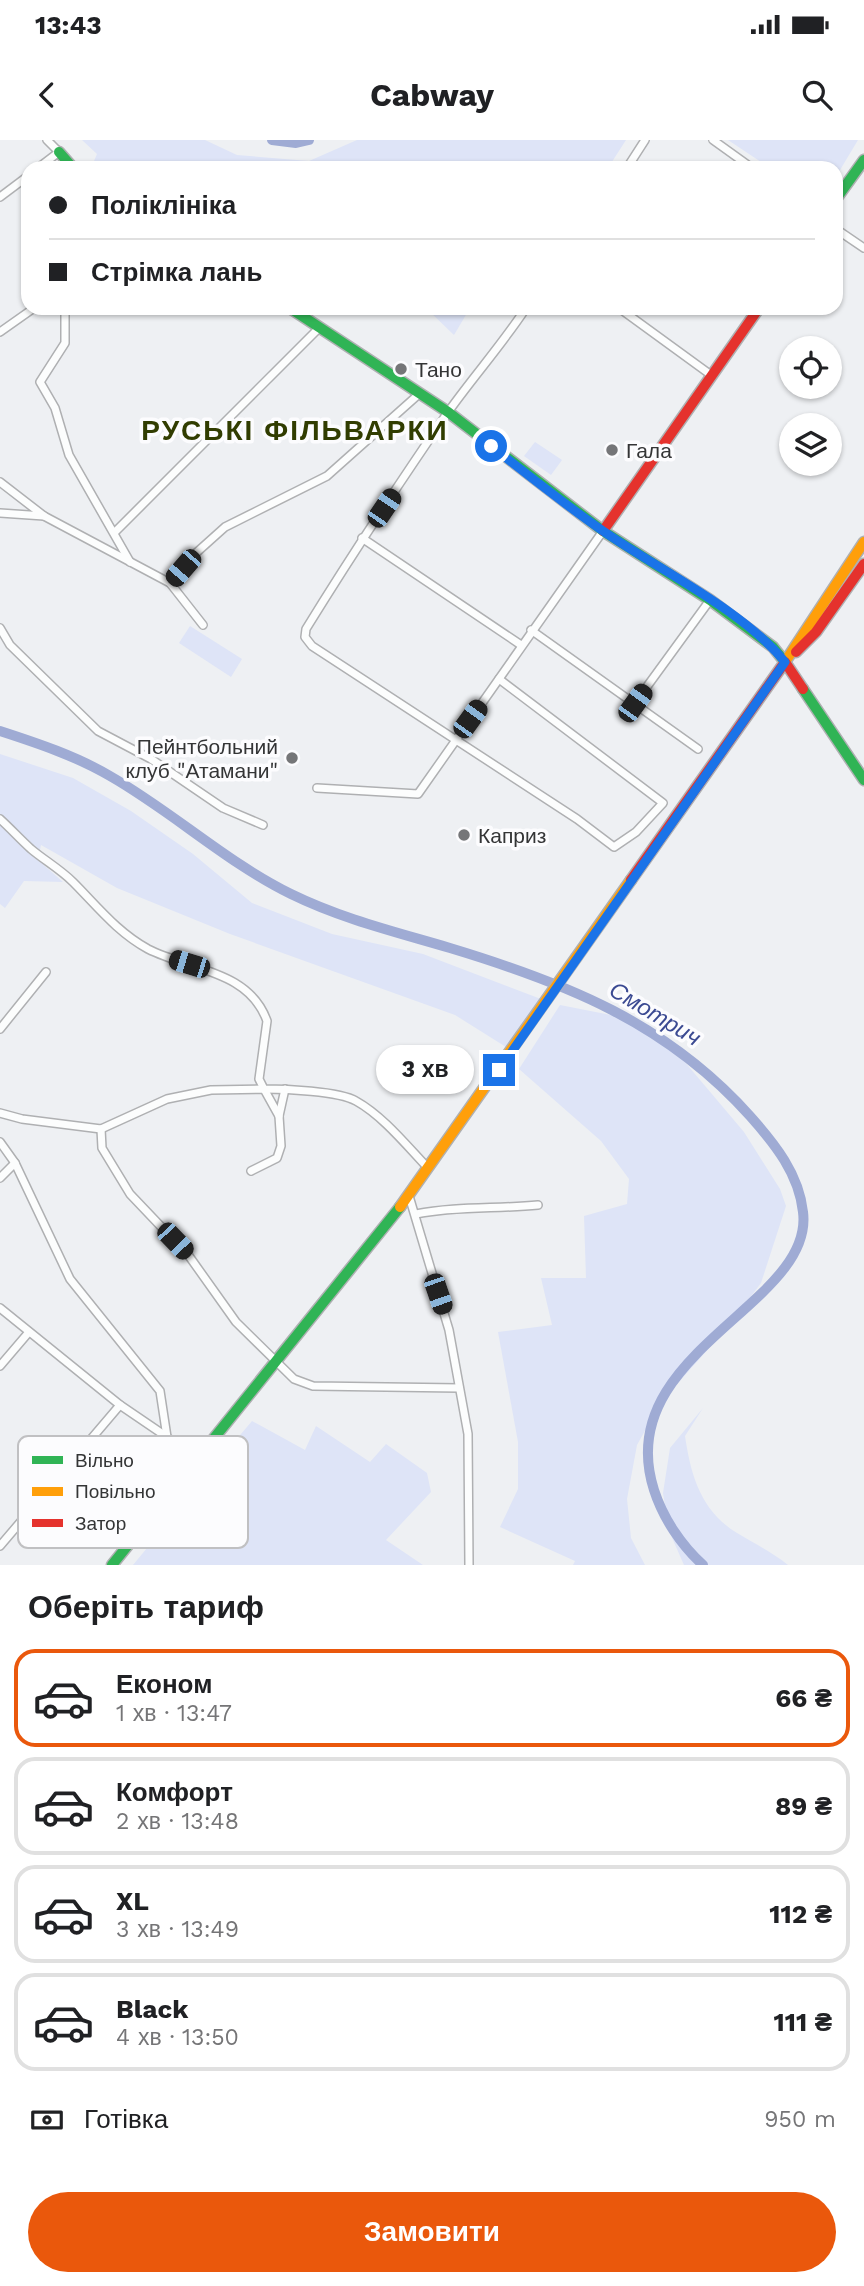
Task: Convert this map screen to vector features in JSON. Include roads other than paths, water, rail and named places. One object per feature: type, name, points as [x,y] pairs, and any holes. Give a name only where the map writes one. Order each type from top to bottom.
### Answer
[{"type":"main road","points":[[60,152],[67,161]]},
{"type":"main road","points":[[843,189],[864,160]]},
{"type":"main road","points":[[301,315],[448,412],[603,531],[710,600],[773,647],[864,780]]},
{"type":"main road","points":[[603,531],[754,315]]},
{"type":"main road","points":[[217,1436],[409,1196],[684,809],[864,542]]},
{"type":"main road","points":[[785,662],[816,632],[864,564]]},
{"type":"main road","points":[[112,1565],[126,1548]]},
{"type":"street","points":[[47,140],[60,152],[48,161]]},
{"type":"street","points":[[631,161],[645,140]]},
{"type":"street","points":[[713,140],[742,161]]},
{"type":"street","points":[[0,198],[21,182]]},
{"type":"street","points":[[843,234],[864,248]]},
{"type":"street","points":[[0,332],[24,315]]},
{"type":"street","points":[[65,315],[65,343],[39,380],[55,408],[69,455],[130,562]]},
{"type":"street","points":[[499,680],[663,803],[636,832],[614,847],[577,819],[312,646],[305,637],[306,629],[362,538],[448,412],[502,345],[521,315]]},
{"type":"street","points":[[630,315],[711,375]]},
{"type":"street","points":[[115,532],[320,327]]},
{"type":"street","points":[[170,583],[196,553],[225,527],[327,476],[419,394]]},
{"type":"street","points":[[0,482],[44,516],[170,583],[203,625]]},
{"type":"street","points":[[0,513],[44,516]]},
{"type":"street","points":[[317,788],[418,794],[603,531]]},
{"type":"street","points":[[362,538],[521,645]]},
{"type":"street","points":[[635,703],[710,600]]},
{"type":"street","points":[[0,628],[10,645],[98,732],[151,759],[223,808],[263,825]]},
{"type":"street","points":[[531,630],[698,749]]},
{"type":"street","points":[[0,820],[34,852],[72,881],[109,921],[134,940],[161,954],[213,971],[245,990],[267,1021],[260,1071],[264,1089],[279,1116]]},
{"type":"street","points":[[0,1029],[46,972]]},
{"type":"street","points":[[251,1171],[276,1158],[281,1146],[279,1116],[285,1089]]},
{"type":"street","points":[[0,1113],[22,1119],[101,1129],[167,1099],[211,1090],[285,1089],[342,1096],[358,1102],[428,1168]]},
{"type":"street","points":[[101,1129],[102,1148],[130,1194],[190,1256],[236,1322],[294,1379],[306,1385],[459,1388]]},
{"type":"street","points":[[0,1142],[15,1163],[70,1279],[160,1391],[167,1436]]},
{"type":"street","points":[[0,1178],[15,1163]]},
{"type":"street","points":[[409,1196],[451,1338],[468,1434],[468,1565]]},
{"type":"street","points":[[416,1214],[441,1209],[496,1209],[538,1205]]},
{"type":"street","points":[[0,1308],[120,1405],[166,1436]]},
{"type":"street","points":[[0,1366],[29,1332]]},
{"type":"street","points":[[91,1436],[120,1405]]},
{"type":"street","points":[[0,1546],[18,1524]]},
{"type":"waterway","name":"Смотрич","points":[[272,140],[296,143],[309,140]]},
{"type":"waterway","name":"Смотрич","points":[[0,731],[70,756],[110,776],[244,867],[310,903],[369,924],[493,961],[574,992],[612,1010],[684,1055],[750,1116],[777,1149],[797,1185],[803,1212],[798,1245],[779,1275],[685,1366],[660,1402],[648,1443],[654,1490],[662,1511],[680,1540],[703,1565]]},
{"type":"place","name":"Тано","points":[[401,369]]},
{"type":"place","name":"Гала","points":[[612,450]]},
{"type":"place","name":"Пейнтбольний клуб \"Атамани\"","points":[[292,758]]},
{"type":"place","name":"Каприз","points":[[464,835]]},
{"type":"district","name":"РУСЬКІ ФІЛЬВАРКИ","points":[[295,430]]}]
